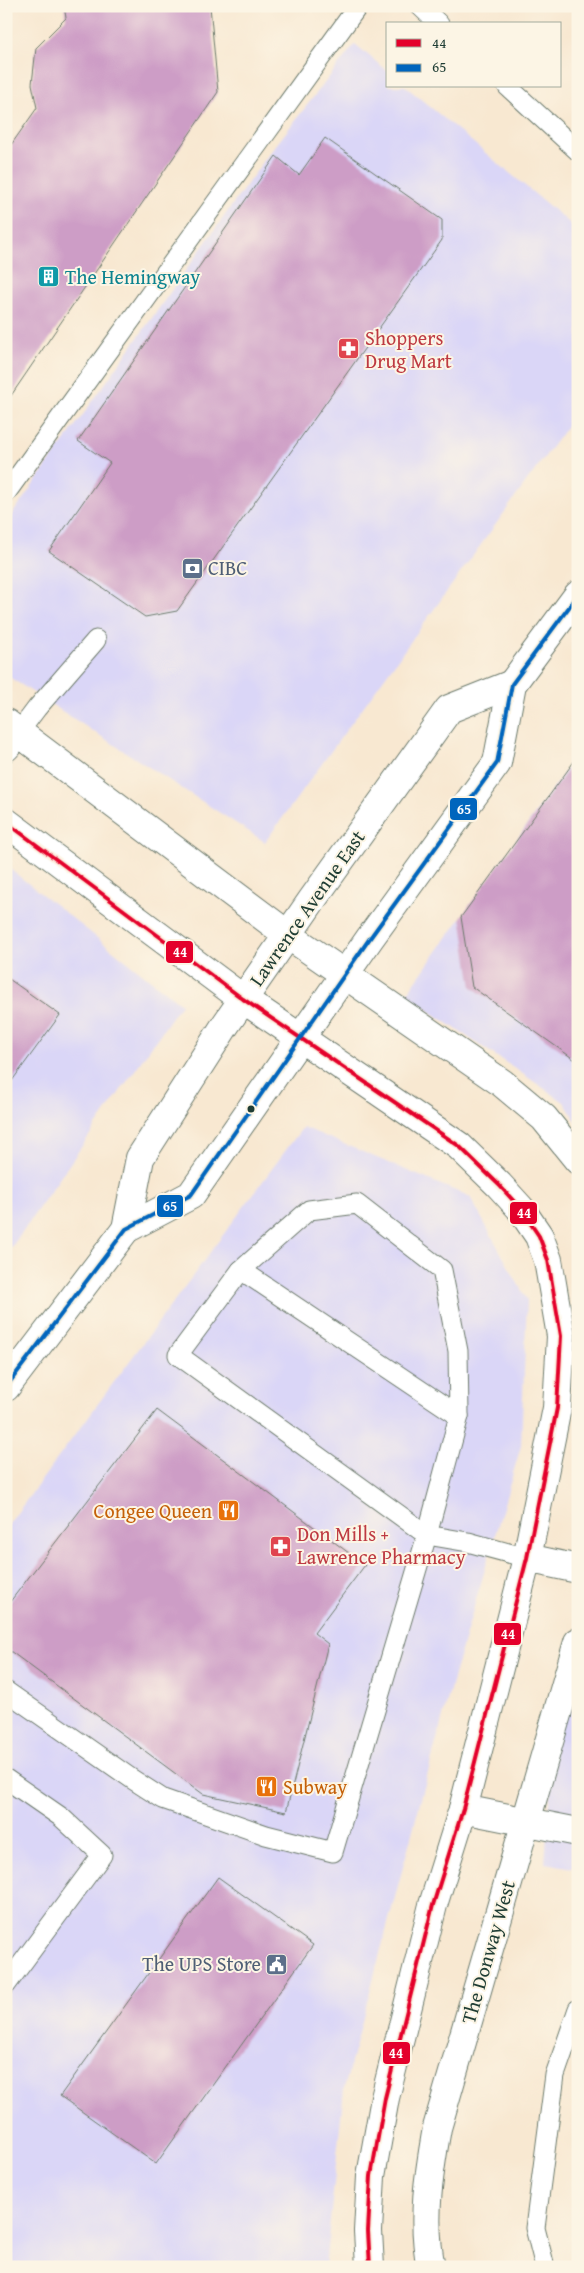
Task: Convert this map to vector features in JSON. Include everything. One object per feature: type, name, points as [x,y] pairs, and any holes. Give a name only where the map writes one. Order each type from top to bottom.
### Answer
[{"type":"street","name":"Lawrence Avenue East","points":[[6,1387],[126,1229],[191,1195],[345,974],[496,763],[512,684],[578,595]]},
{"type":"street","name":"Lawrence Avenue East","points":[[126,1229],[140,1158],[243,999],[288,935],[449,709],[512,684]]},
{"type":"street","points":[[10,734],[288,935],[463,1055],[525,1101],[557,1131],[578,1160]]},
{"type":"street","points":[[6,822],[243,999],[459,1146],[520,1208],[533,1225],[543,1246],[558,1308],[561,1336],[557,1408],[527,1558],[463,1809],[433,1905],[376,2142],[369,2206],[370,2267]]},
{"type":"street","points":[[527,1558],[578,1568]]},
{"type":"street","name":"The Donway West","points":[[431,2267],[426,2224],[427,2198],[437,2128],[578,1642]]},
{"type":"street","points":[[463,1809],[578,1832]]},
{"type":"lane","points":[[6,493],[358,6]]},
{"type":"lane","points":[[420,6],[437,22]]},
{"type":"lane","points":[[510,88],[578,151]]},
{"type":"lane","points":[[10,734],[37,708],[96,640]]},
{"type":"lane","points":[[6,1690],[163,1798],[266,1835],[333,1852],[427,1535],[459,1416],[458,1351],[442,1270],[357,1204],[309,1210],[241,1270],[178,1355],[427,1535],[468,1542],[527,1558]]},
{"type":"lane","points":[[241,1270],[459,1416]]},
{"type":"lane","points":[[6,1779],[61,1817],[102,1856],[6,1985]]},
{"type":"lane","points":[[545,2267],[535,2228],[555,2075],[578,2009]]},
{"type":"shaded area","points":[[355,44],[386,70],[386,88],[407,88],[578,230],[578,411],[265,842],[6,675],[6,523],[265,159]]},
{"type":"shaded area","points":[[578,753],[578,1124],[564,1102],[406,995]]},
{"type":"shaded area","points":[[6,866],[181,1004],[6,1255]]},
{"type":"shaded area","points":[[303,1127],[470,1197],[527,1300],[521,1446],[454,1675],[344,2089],[325,2267],[6,2267],[6,1528]]},
{"type":"shaded area","points":[[578,1637],[578,1869],[545,1863],[554,1729]]},
{"type":"building","name":"The Hemingway","points":[[64,6],[210,6],[218,92],[6,403],[6,152],[37,108],[32,84],[36,48],[66,18]]},
{"type":"building","points":[[325,138],[442,220],[442,240],[177,611],[145,617],[49,551],[110,463],[78,441],[276,156],[299,175]]},
{"type":"building","points":[[578,756],[578,1062],[472,987],[461,917]]},
{"type":"building","points":[[6,977],[60,1015],[6,1089]]},
{"type":"building","points":[[157,1410],[365,1565],[314,1633],[328,1644],[286,1812],[203,1794],[6,1648],[6,1607]]},
{"type":"building","points":[[218,1877],[313,1945],[156,2164],[60,2096]]},
{"type":"transit line","name":"65","points":[[6,1387],[126,1229],[191,1195],[370,938],[497,763],[512,684],[578,595]]},
{"type":"transit line","name":"44","points":[[6,822],[243,999],[459,1146],[520,1208],[539,1236],[548,1260],[561,1336],[557,1408],[527,1558],[463,1809],[433,1905],[385,2098],[371,2176],[368,2231],[370,2267]]},
{"type":"place","name":"The Hemingway","points":[[49,277]]},
{"type":"place","name":"Shoppers Drug Mart","points":[[349,349]]},
{"type":"place","name":"CIBC","points":[[192,568]]},
{"type":"place","name":"Congee Queen","points":[[228,1511]]},
{"type":"place","name":"Don Mills + Lawrence Pharmacy","points":[[281,1546]]},
{"type":"place","name":"Subway","points":[[267,1787]]},
{"type":"place","name":"The UPS Store","points":[[277,1964]]}]
